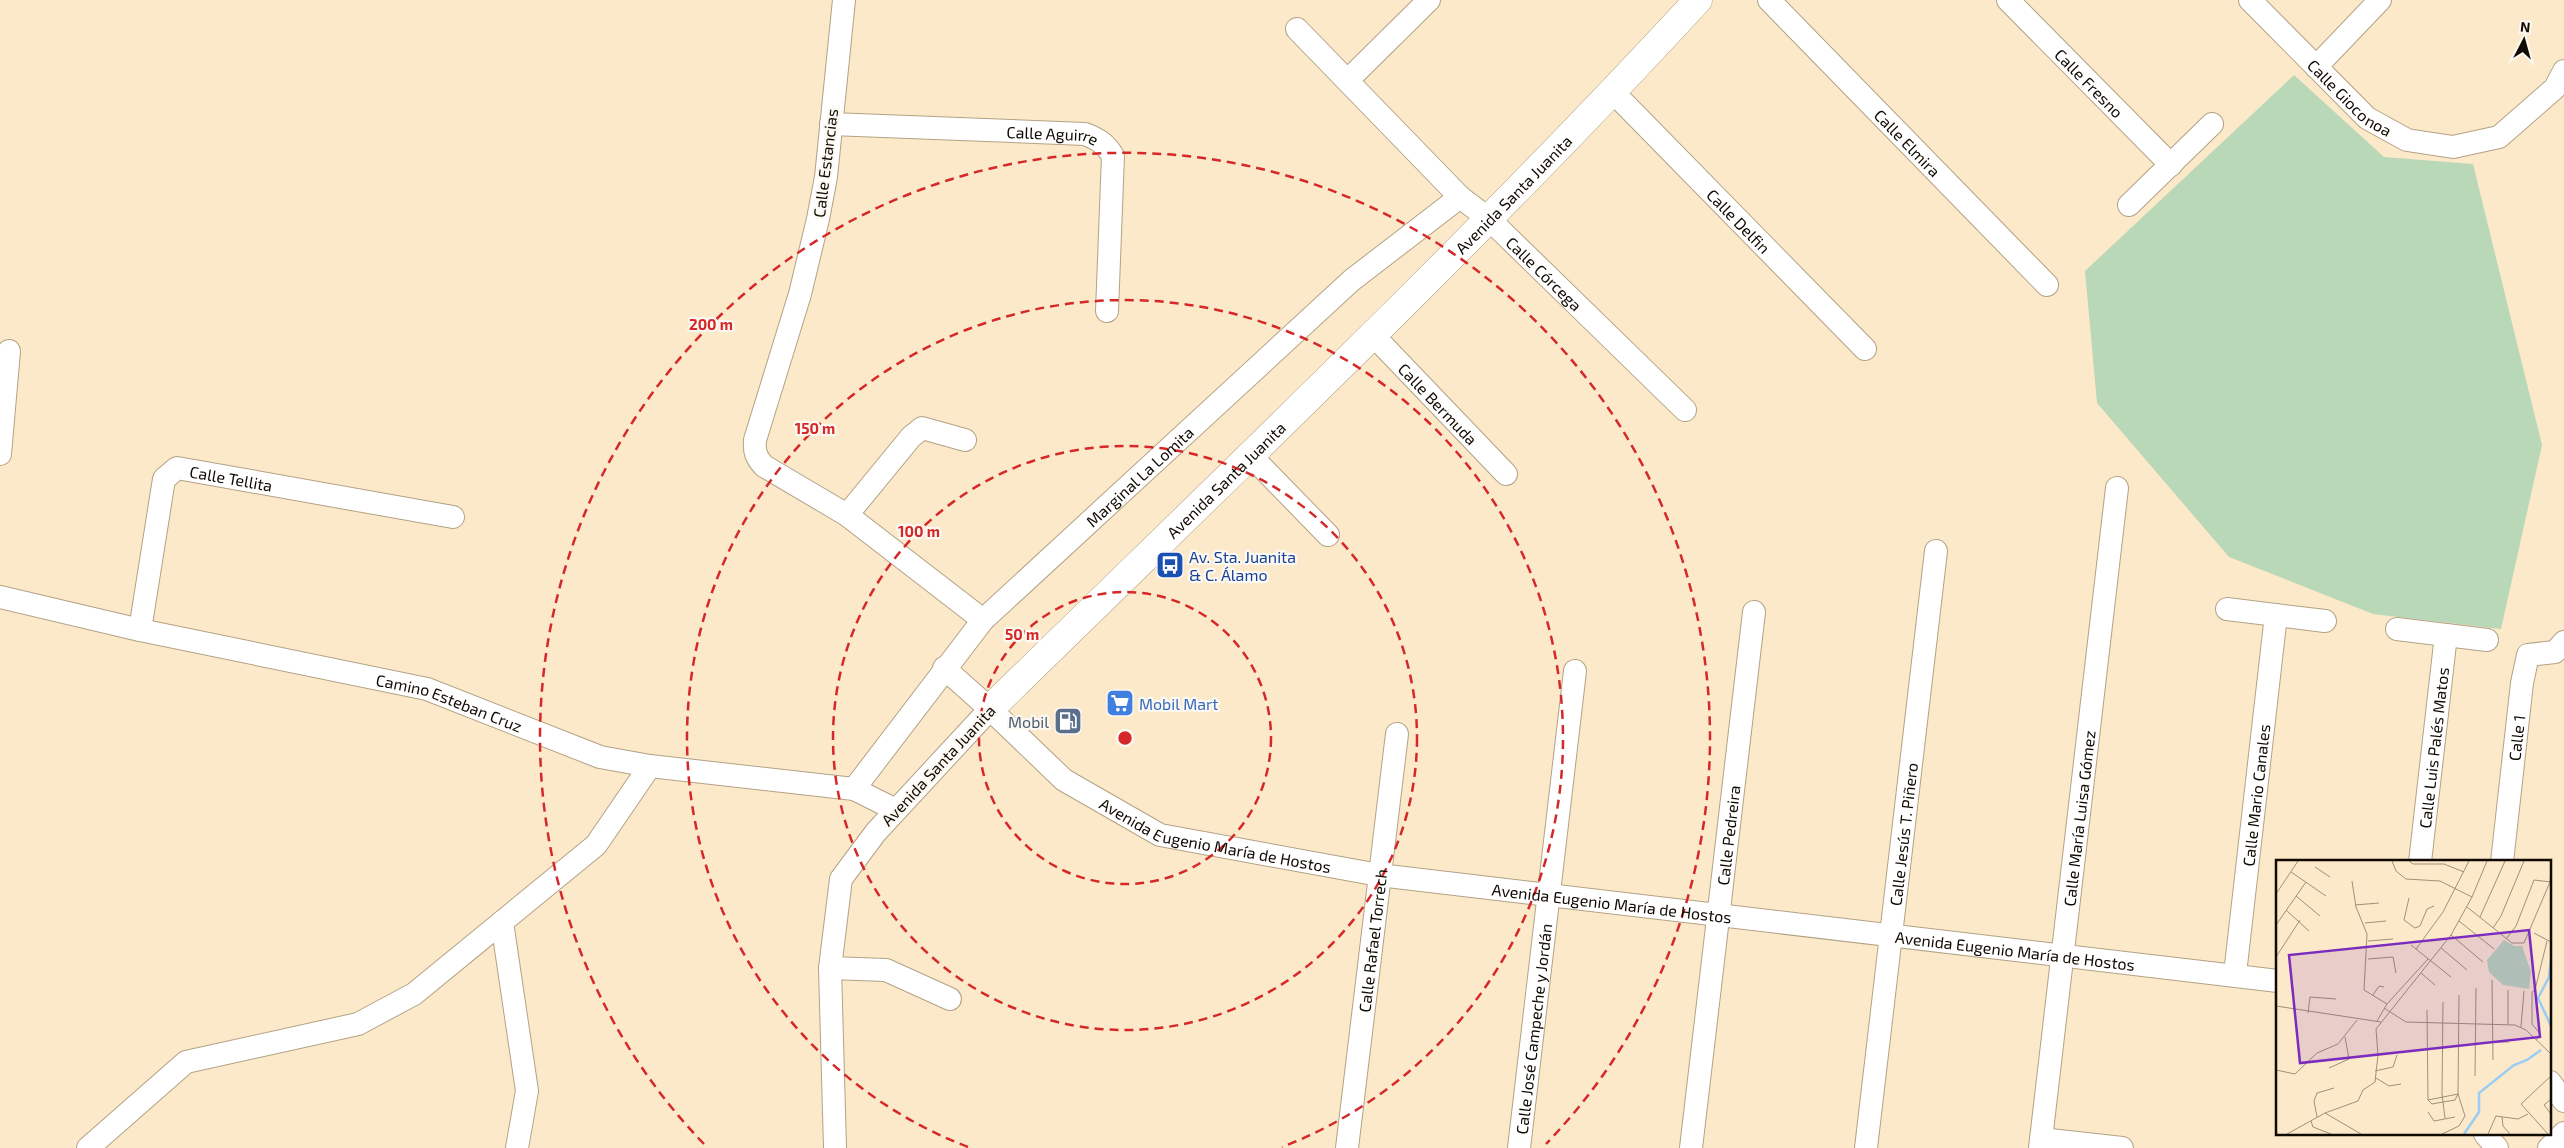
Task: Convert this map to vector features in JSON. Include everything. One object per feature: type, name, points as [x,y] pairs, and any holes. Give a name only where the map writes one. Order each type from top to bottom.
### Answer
[{"type":"street","name":"Calle Estancias","points":[[844,0],[826,177],[818,219],[792,323],[755,440],[754,450],[756,458],[764,466],[847,515]]},
{"type":"street","points":[[1348,80],[1429,0]]},
{"type":"street","name":"Avenida Santa Juanita","points":[[835,1148],[830,968],[842,879],[876,832],[990,709],[1489,219],[1613,92],[1698,0]]},
{"type":"street","name":"Calle Elmira","points":[[1769,0],[2047,285]]},
{"type":"street","name":"Calle Fresno","points":[[2008,0],[2171,164]]},
{"type":"street","name":"Calle Gioconoa","points":[[2250,0],[2367,118],[2407,140],[2453,147],[2499,136],[2556,88],[2564,71]]},
{"type":"street","points":[[2316,67],[2380,0]]},
{"type":"street","name":"Calle Córcega","points":[[1297,29],[1460,196],[1489,219],[1685,410]]},
{"type":"street","name":"Calle Delfin","points":[[1613,92],[1865,349]]},
{"type":"street","name":"Calle Aguirre","points":[[831,124],[1085,134],[1098,139],[1113,156],[1107,311]]},
{"type":"street","points":[[2129,205],[2212,124]]},
{"type":"street","name":"Marginal La Lomita","points":[[854,789],[944,668],[983,620],[1352,280],[1460,196]]},
{"type":"street","name":"Calle Bermuda","points":[[1372,334],[1506,474]]},
{"type":"street","points":[[0,454],[9,351]]},
{"type":"street","points":[[965,440],[922,428],[910,437],[847,515],[983,620]]},
{"type":"street","points":[[1250,455],[1328,535]]},
{"type":"street","name":"Calle Tellita","points":[[140,630],[164,479],[177,468],[453,518]]},
{"type":"street","name":"Calle María Luisa Gómez","points":[[2041,1143],[2117,488]]},
{"type":"street","name":"Calle Jesús T. Piñero","points":[[1866,1148],[1936,551]]},
{"type":"street","name":"Camino Esteban Cruz","points":[[0,597],[140,630],[426,689],[600,757],[650,766],[854,789],[896,810]]},
{"type":"street","points":[[2227,609],[2325,621]]},
{"type":"street","name":"Calle Pedreira","points":[[1691,1148],[1754,612]]},
{"type":"street","name":"Calle Mario Canales","points":[[2235,974],[2276,615]]},
{"type":"street","points":[[2397,629],[2486,640]]},
{"type":"street","name":"Calle Luis Palés Matos","points":[[2420,860],[2446,635]]},
{"type":"street","name":"Calle 1","points":[[2502,860],[2522,683],[2528,655],[2556,652],[2564,642]]},
{"type":"street","name":"Avenida Eugenio María de Hostos","points":[[944,668],[1064,780],[1160,834],[1379,875],[2235,974],[2276,981]]},
{"type":"street","name":"Calle José Campeche y Jordán","points":[[1519,1148],[1575,670]]},
{"type":"street","name":"Calle Rafael Torrech","points":[[1347,1148],[1397,734]]},
{"type":"street","points":[[88,1148],[186,1062],[358,1024],[414,994],[596,844],[650,766]]},
{"type":"street","points":[[502,922],[527,1091],[517,1148]]},
{"type":"street","points":[[830,968],[886,970],[950,999]]},
{"type":"street","points":[[2552,1085],[2564,1101]]},
{"type":"street","points":[[2549,1148],[2564,1133]]},
{"type":"street","points":[[2487,1136],[2497,1148]]},
{"type":"street","points":[[2041,1143],[2122,1148]]},
{"type":"green space","points":[[2294,75],[2384,157],[2473,164],[2542,445],[2501,629],[2373,614],[2229,557],[2097,403],[2085,271]]},
{"type":"place","name":"Av. Sta. Juanita & C. Álamo","points":[[1170,565]]},
{"type":"place","name":"Mobil Mart","points":[[1120,703]]},
{"type":"place","name":"Mobil","points":[[1068,721]]}]
